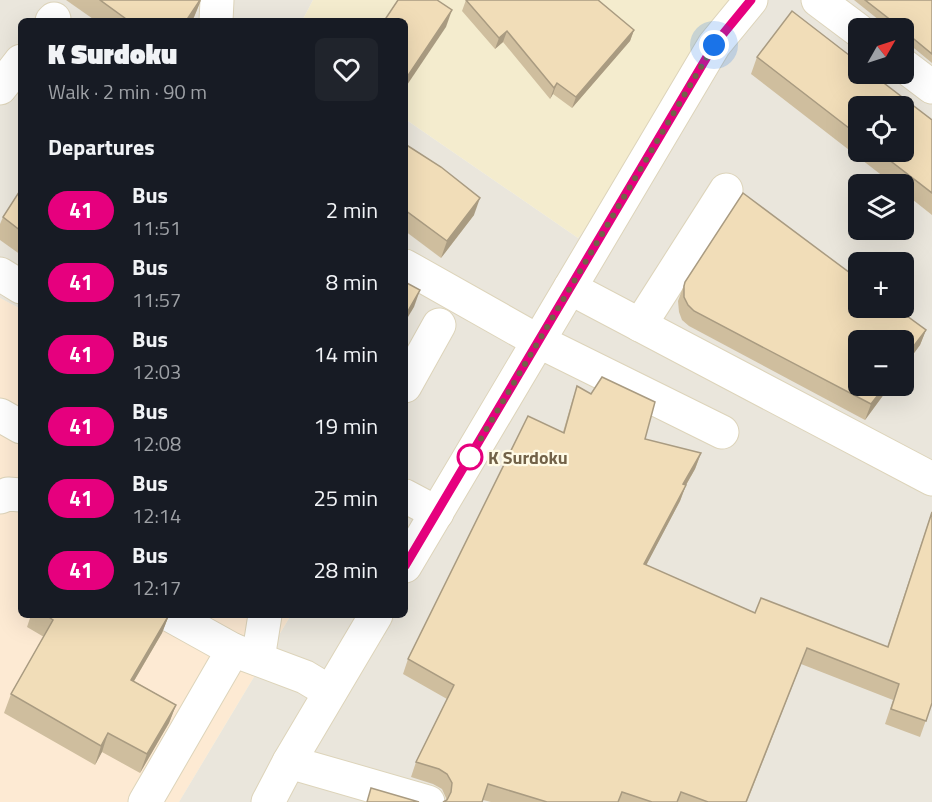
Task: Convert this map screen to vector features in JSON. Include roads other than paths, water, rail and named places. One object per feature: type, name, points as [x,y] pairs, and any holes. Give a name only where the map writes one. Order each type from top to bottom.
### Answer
[{"type":"street","points":[[216,18],[217,0]]},
{"type":"street","points":[[408,561],[714,45],[752,0]]},
{"type":"street","points":[[818,0],[848,22]]},
{"type":"street","points":[[0,88],[18,65]]},
{"type":"street","points":[[914,73],[932,87]]},
{"type":"street","points":[[640,325],[726,190]]},
{"type":"street","points":[[408,268],[538,341],[722,432]]},
{"type":"street","points":[[0,274],[18,285]]},
{"type":"street","points":[[570,288],[932,478]]},
{"type":"street","points":[[408,381],[439,325]]},
{"type":"street","points":[[0,415],[18,425]]},
{"type":"street","points":[[0,497],[8,494],[18,495]]},
{"type":"street","points":[[408,498],[437,513]]},
{"type":"street","points":[[176,618],[245,655],[305,677],[330,692]]},
{"type":"street","points":[[145,802],[245,655],[264,618]]},
{"type":"street","points":[[268,802],[289,762],[374,618]]},
{"type":"street","points":[[289,762],[428,802]]},
{"type":"place","name":"K Surdoku","points":[[470,457]]}]
